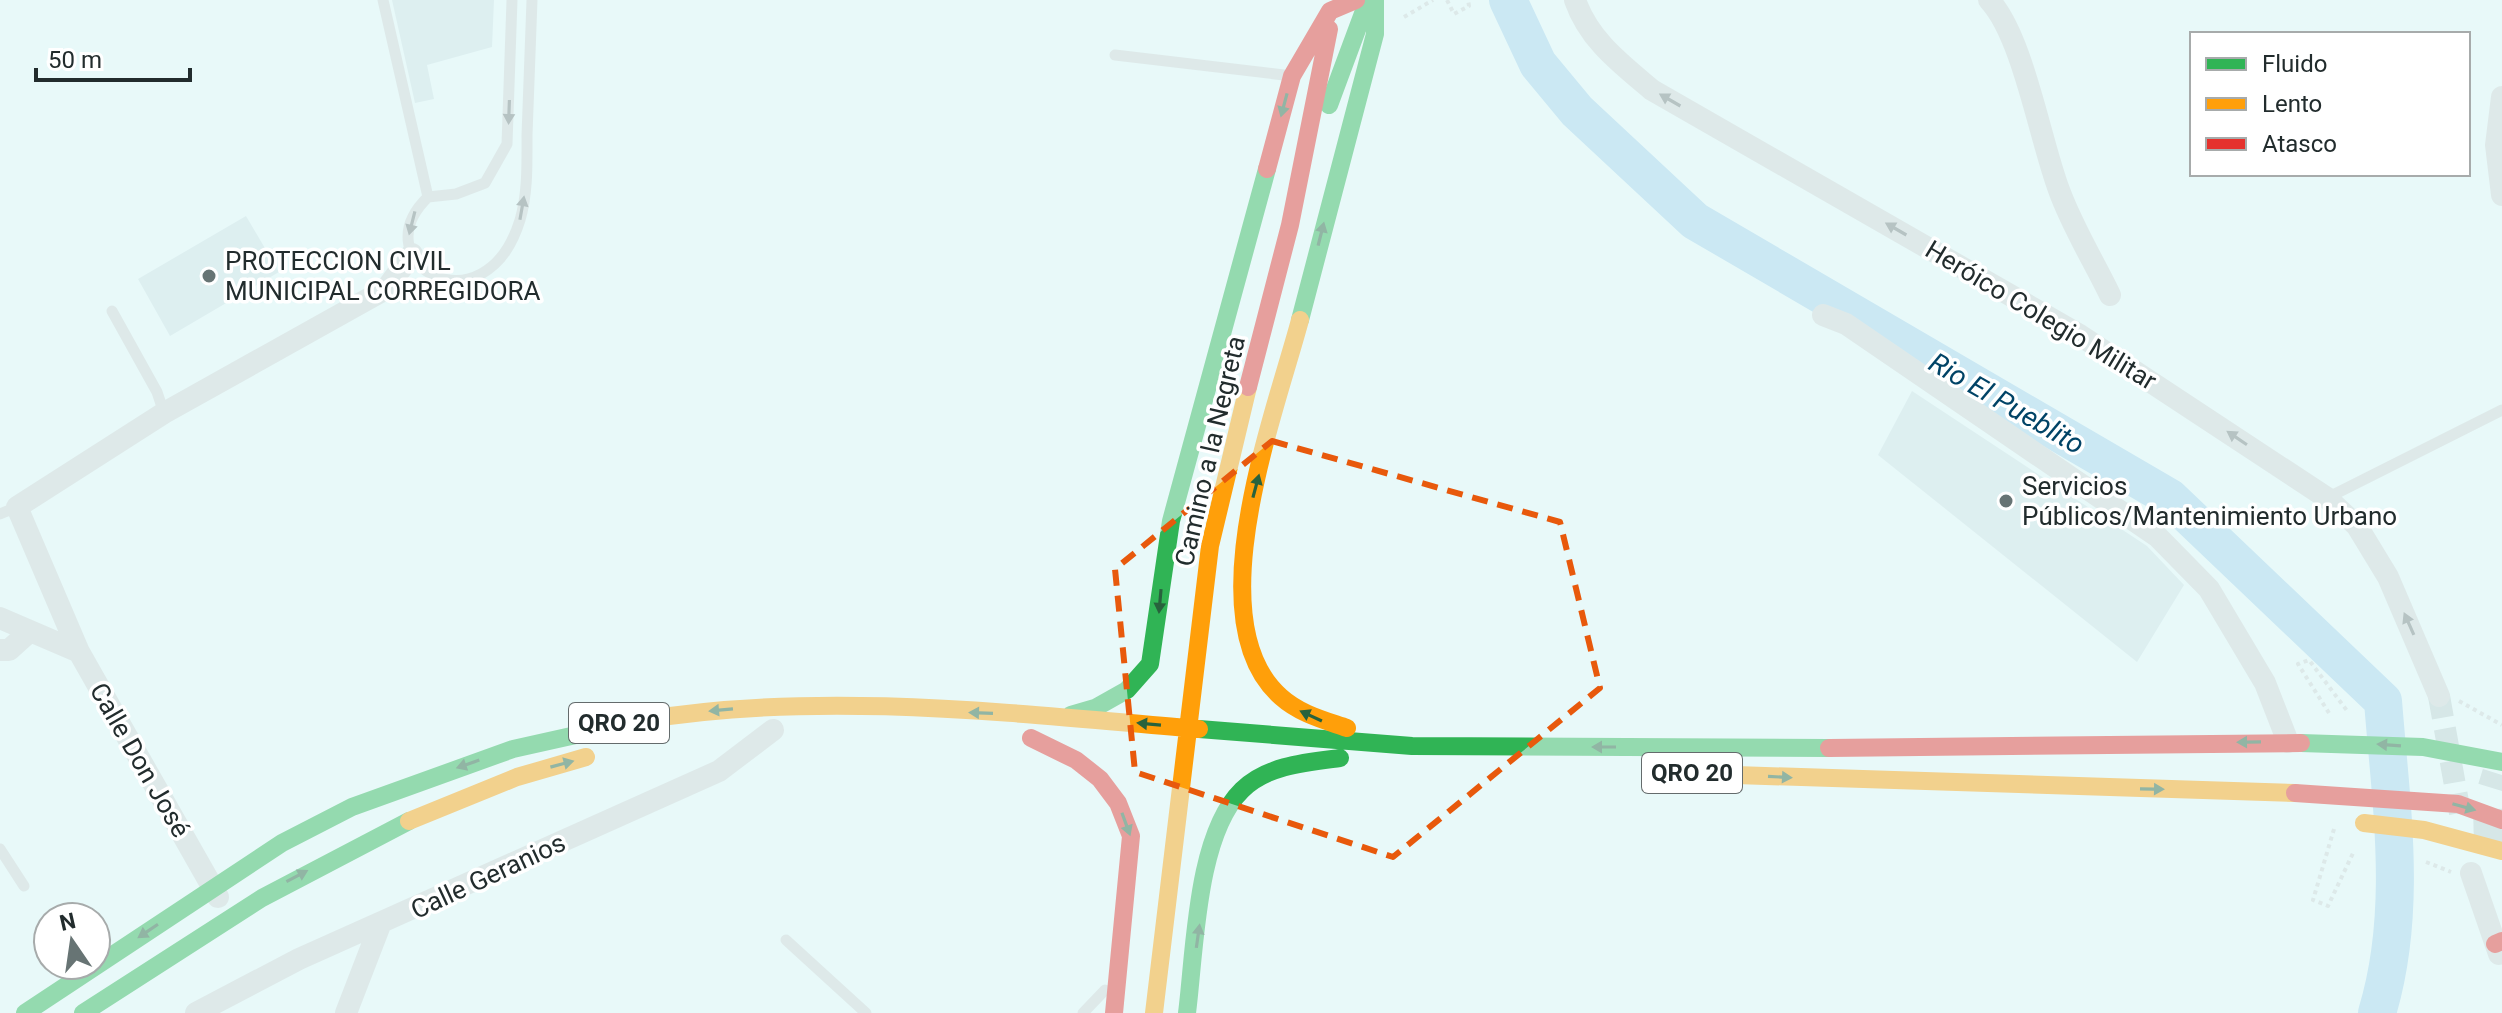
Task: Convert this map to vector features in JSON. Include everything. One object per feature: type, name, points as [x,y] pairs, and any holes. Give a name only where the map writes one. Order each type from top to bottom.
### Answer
[{"type":"main road","points":[[1059,717],[1112,700],[1142,677],[1150,664],[1171,521],[1292,76],[1331,6],[1356,0]]},
{"type":"main road","name":"Camino a la Negreta","points":[[1154,1013],[1210,546],[1236,428],[1290,225],[1349,44],[1368,0]]},
{"type":"main road","points":[[1375,0],[1375,34],[1249,513],[1238,587],[1251,652],[1281,700],[1336,726],[1389,736],[1412,746]]},
{"type":"main road","name":"Camino a la Negreta","points":[[1290,225],[1331,6]]},
{"type":"main road","name":"QRO 20","points":[[25,1013],[282,843],[352,807],[513,749],[599,727],[683,713],[785,705],[1059,717],[1412,746],[1794,748],[2229,763]]},
{"type":"main road","points":[[735,733],[780,730]]},
{"type":"main road","points":[[1006,736],[1077,741]]},
{"type":"main road","points":[[1031,738],[1076,760],[1100,779],[1126,821],[1131,836],[1131,865],[1114,1013]]},
{"type":"main road","points":[[1794,748],[2348,742],[2432,748],[2502,762]]},
{"type":"main road","points":[[1170,747],[1531,766]]},
{"type":"main road","name":"QRO 20","points":[[83,1013],[229,915],[369,838],[451,802],[550,767],[611,751]]},
{"type":"main road","points":[[1187,1013],[1209,859],[1229,805],[1255,780],[1283,767],[1340,758]]},
{"type":"main road","name":"QRO 20","points":[[1691,773],[1914,783],[2273,792],[2458,804],[2502,820]]},
{"type":"main road","points":[[1914,783],[2163,808]]},
{"type":"main road","points":[[2337,820],[2424,830],[2500,859]]},
{"type":"street","name":"Heróico Colegio Militar","points":[[1575,0],[1580,15],[1603,49],[1652,90],[2078,334],[2327,498],[2357,526],[2388,577],[2438,691]]},
{"type":"street","points":[[1989,0],[1999,11],[2031,94],[2059,190],[2110,295]]},
{"type":"street","points":[[2502,97],[2496,145],[2502,195]]},
{"type":"street","points":[[79,652],[8,511],[164,413],[386,289],[412,254]]},
{"type":"street","points":[[1823,315],[1859,333],[2158,537],[2209,589],[2265,683],[2288,742]]},
{"type":"street","name":"Calle Don José","points":[[0,618],[79,652],[229,915]]},
{"type":"street","points":[[0,650],[9,650],[29,632]]},
{"type":"street","name":"Calle Geranios","points":[[196,1013],[299,959],[719,771],[780,730]]},
{"type":"street","points":[[2471,873],[2500,949]]},
{"type":"street","points":[[346,1013],[380,925]]},
{"type":"lane","points":[[383,0],[428,197]]},
{"type":"lane","points":[[512,0],[507,144],[485,183],[456,194],[428,197],[410,220],[412,254],[436,279],[462,281],[494,265],[515,234],[524,206],[532,0]]},
{"type":"lane","points":[[1115,55],[1292,76]]},
{"type":"lane","points":[[112,311],[157,392],[164,413]]},
{"type":"lane","points":[[2327,498],[2502,410]]},
{"type":"lane","points":[[0,849],[24,886]]},
{"type":"lane","points":[[786,940],[866,1013]]},
{"type":"lane","points":[[1083,1013],[1117,978]]},
{"type":"path","points":[[1447,0],[1454,14],[1468,3]]},
{"type":"path","points":[[2348,742],[2298,664],[2309,660],[2352,718]]},
{"type":"path","points":[[2438,691],[2502,725]]},
{"type":"path","points":[[2337,820],[2313,900],[2328,906],[2355,849]]},
{"type":"highlighted area","points":[[1272,441],[1560,522],[1600,688],[1393,857],[1135,772],[1115,569]]},
{"type":"building","points":[[392,0],[494,0],[492,47],[427,65],[434,99],[415,103]]},
{"type":"building","name":"PROTECCION CIVIL MUNICIPAL CORREGIDORA","points":[[246,216],[279,272],[170,336],[138,279]]},
{"type":"building","name":"Servicios Públicos/Mantenimiento Urbano","points":[[1912,391],[2147,546],[2184,585],[2137,662],[1878,455]]},
{"type":"waterway","name":"Rio El Pueblito","points":[[1508,0],[1538,64],[1577,111],[1695,221],[2170,498],[2383,701],[2393,819],[2395,897],[2386,975],[2377,1013]]},
{"type":"tunnel","points":[[2439,696],[2460,813]]},
{"type":"tunnel","points":[[2494,849],[2493,804],[2502,775]]},
{"type":"traffic: fast","points":[[1329,105],[1368,0]]},
{"type":"traffic: fast","points":[[1300,320],[1375,34],[1375,0]]},
{"type":"traffic: fast","points":[[1071,715],[1095,708],[1127,690],[1150,664],[1171,521],[1267,169]]},
{"type":"traffic: fast","points":[[25,1013],[282,843],[352,807],[513,749],[643,720]]},
{"type":"traffic: fast","points":[[1199,729],[1412,746],[1829,748]]},
{"type":"traffic: fast","points":[[2301,743],[2423,747],[2502,762]]},
{"type":"traffic: fast","points":[[1187,1013],[1206,864],[1227,810],[1242,790],[1263,775],[1288,766],[1340,758]]},
{"type":"traffic: fast","points":[[83,1013],[262,898],[409,821]]},
{"type":"traffic: slow","points":[[1300,320],[1260,461],[1249,516],[1243,570],[1244,620],[1256,663],[1281,697],[1304,712],[1347,728]]},
{"type":"traffic: slow","points":[[1154,1013],[1210,546],[1248,387]]},
{"type":"traffic: slow","points":[[643,720],[711,711],[850,706],[991,712],[1199,729]]},
{"type":"traffic: slow","points":[[409,821],[517,777],[586,757]]},
{"type":"traffic: slow","points":[[1706,774],[2295,793]]},
{"type":"traffic: slow","points":[[2364,823],[2424,830],[2502,851]]},
{"type":"traffic: jam","points":[[1267,169],[1292,76],[1330,11],[1356,0]]},
{"type":"traffic: jam","points":[[1248,387],[1290,225],[1329,29]]},
{"type":"traffic: jam","points":[[1031,738],[1076,760],[1100,779],[1118,803],[1131,836],[1114,1013]]},
{"type":"traffic: jam","points":[[1829,748],[2301,743]]},
{"type":"traffic: jam","points":[[2295,793],[2458,804],[2502,820]]},
{"type":"traffic: jam","points":[[2495,944],[2502,941]]},
{"type":"place","name":"PROTECCION CIVIL MUNICIPAL CORREGIDORA","points":[[209,276]]},
{"type":"place","name":"Servicios Públicos/Mantenimiento Urbano","points":[[2006,501]]}]
